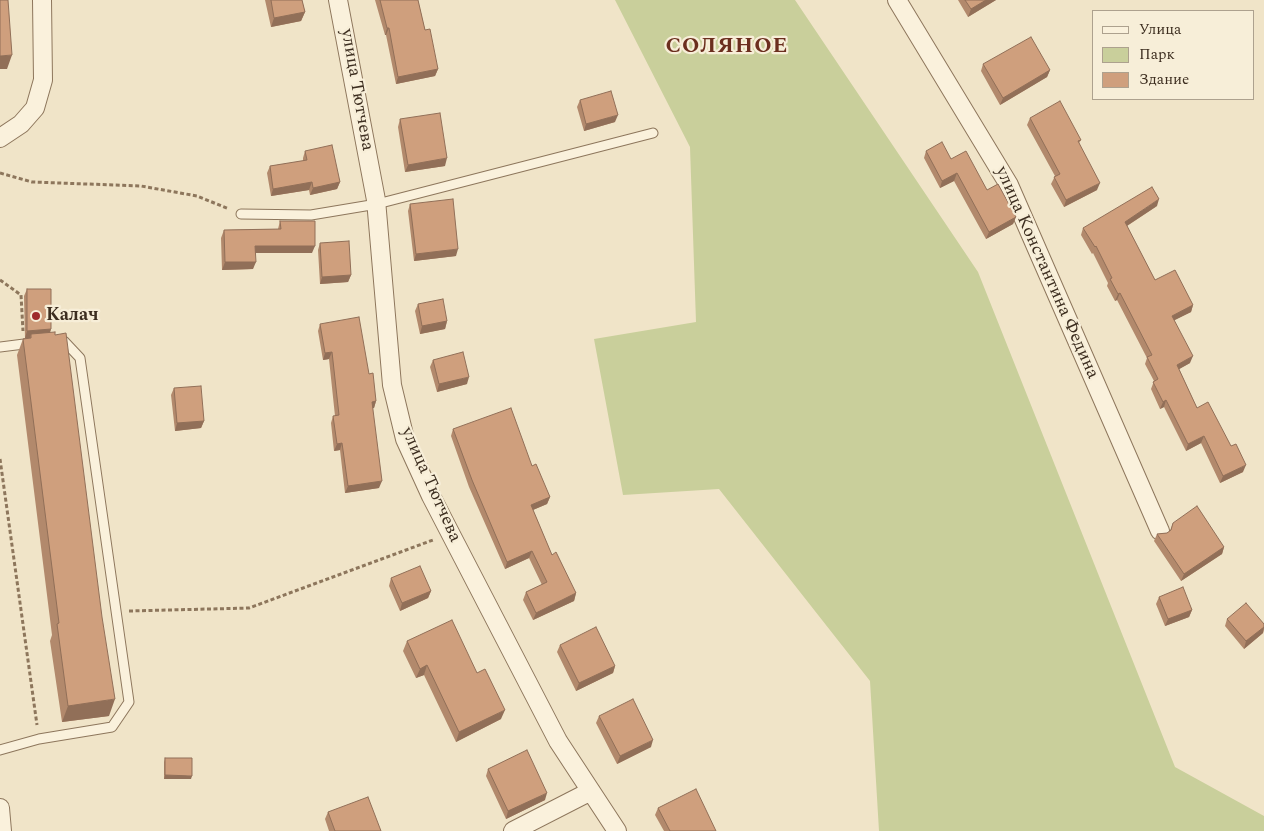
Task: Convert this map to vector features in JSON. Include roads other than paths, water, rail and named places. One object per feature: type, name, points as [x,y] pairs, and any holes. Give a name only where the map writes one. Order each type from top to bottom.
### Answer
[{"type":"street","points":[[0,138],[21,124],[35,108],[38,99],[43,80],[42,0]]},
{"type":"street","name":"улица Тютчева","points":[[338,0],[377,204],[392,385],[405,439],[450,534],[554,732],[617,831]]},
{"type":"street","name":"улица Константина Федина","points":[[896,0],[1009,185],[1160,531]]},
{"type":"street","points":[[513,831],[590,791]]},
{"type":"street","points":[[0,808],[2,831]]},
{"type":"lane","points":[[241,214],[311,215],[377,204],[653,133]]},
{"type":"lane","points":[[0,347],[64,341],[80,358],[129,702],[112,727],[39,739],[0,750]]},
{"type":"place","name":"Калач","points":[[36,316]]},
{"type":"district","name":"СОЛЯНОЕ","points":[[727,48]]}]
